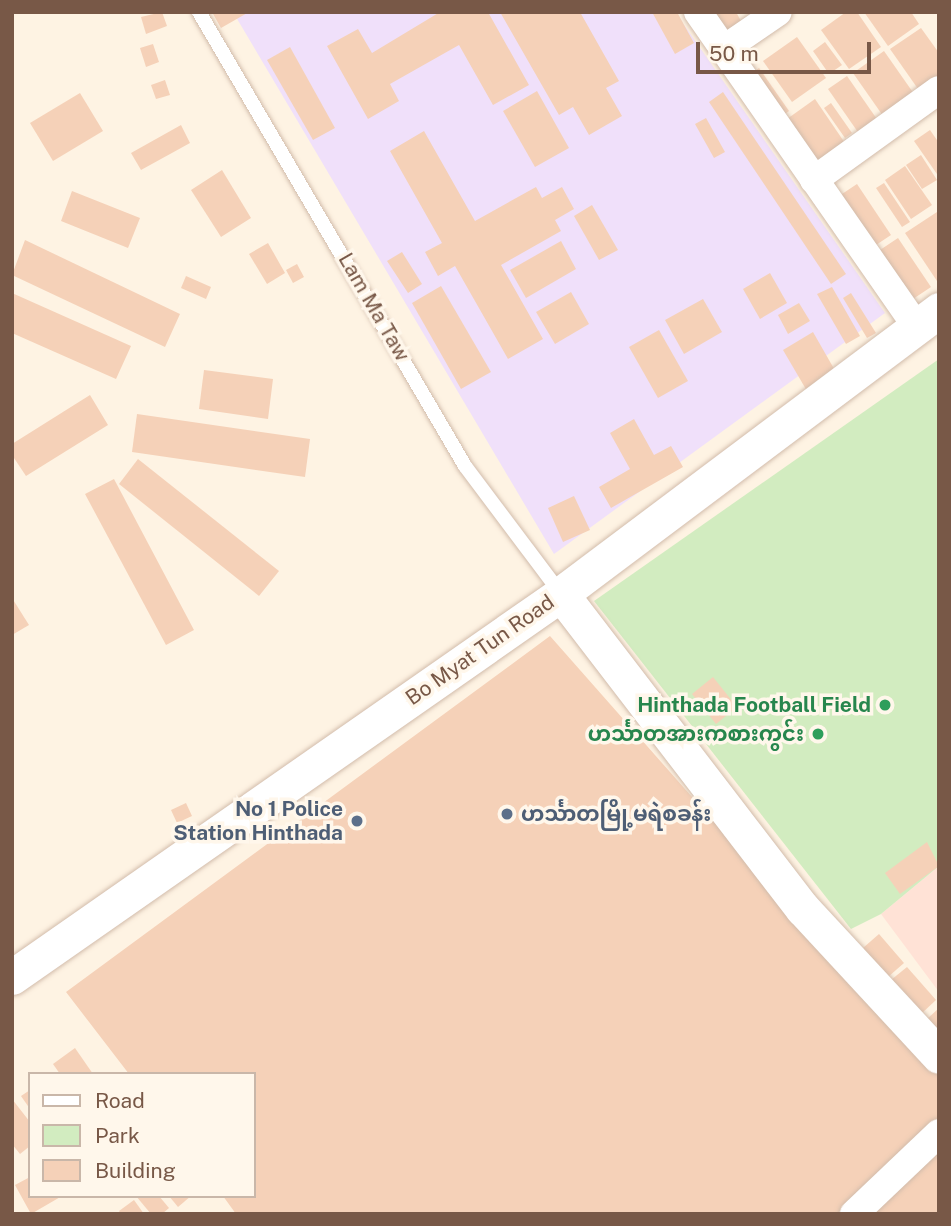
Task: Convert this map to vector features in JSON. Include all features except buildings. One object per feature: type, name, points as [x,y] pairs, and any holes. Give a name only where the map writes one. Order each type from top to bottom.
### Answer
[{"type":"street","points":[[698,12],[814,180],[927,318]]},
{"type":"street","points":[[724,49],[778,12]]},
{"type":"street","points":[[814,180],[939,90]]},
{"type":"street","name":"Bo Myat Tun Road","points":[[12,976],[561,593],[927,318]]},
{"type":"street","points":[[561,593],[803,909],[939,1056]]},
{"type":"street","points":[[854,1214],[939,1133]]},
{"type":"lane","name":"Lam Ma Taw","points":[[199,12],[465,466],[561,593]]},
{"type":"shaded area","points":[[233,12],[675,12],[885,313],[554,554]]},
{"type":"shaded area","points":[[939,866],[939,992],[881,914]]},
{"type":"green space","name":"ဟင်္သာတအားကစားကွင်း","points":[[939,359],[939,866],[881,914],[851,929],[594,601]]},
{"type":"place","name":"Hinthada Football Field","points":[[885,705]]},
{"type":"place","name":"ဟင်္သာတအားကစားကွင်း","points":[[818,734]]},
{"type":"place","name":"ဟင်္သာတမြို့မရဲစခန်း","points":[[507,814]]},
{"type":"place","name":"No 1 Police Station Hinthada","points":[[357,821]]}]
